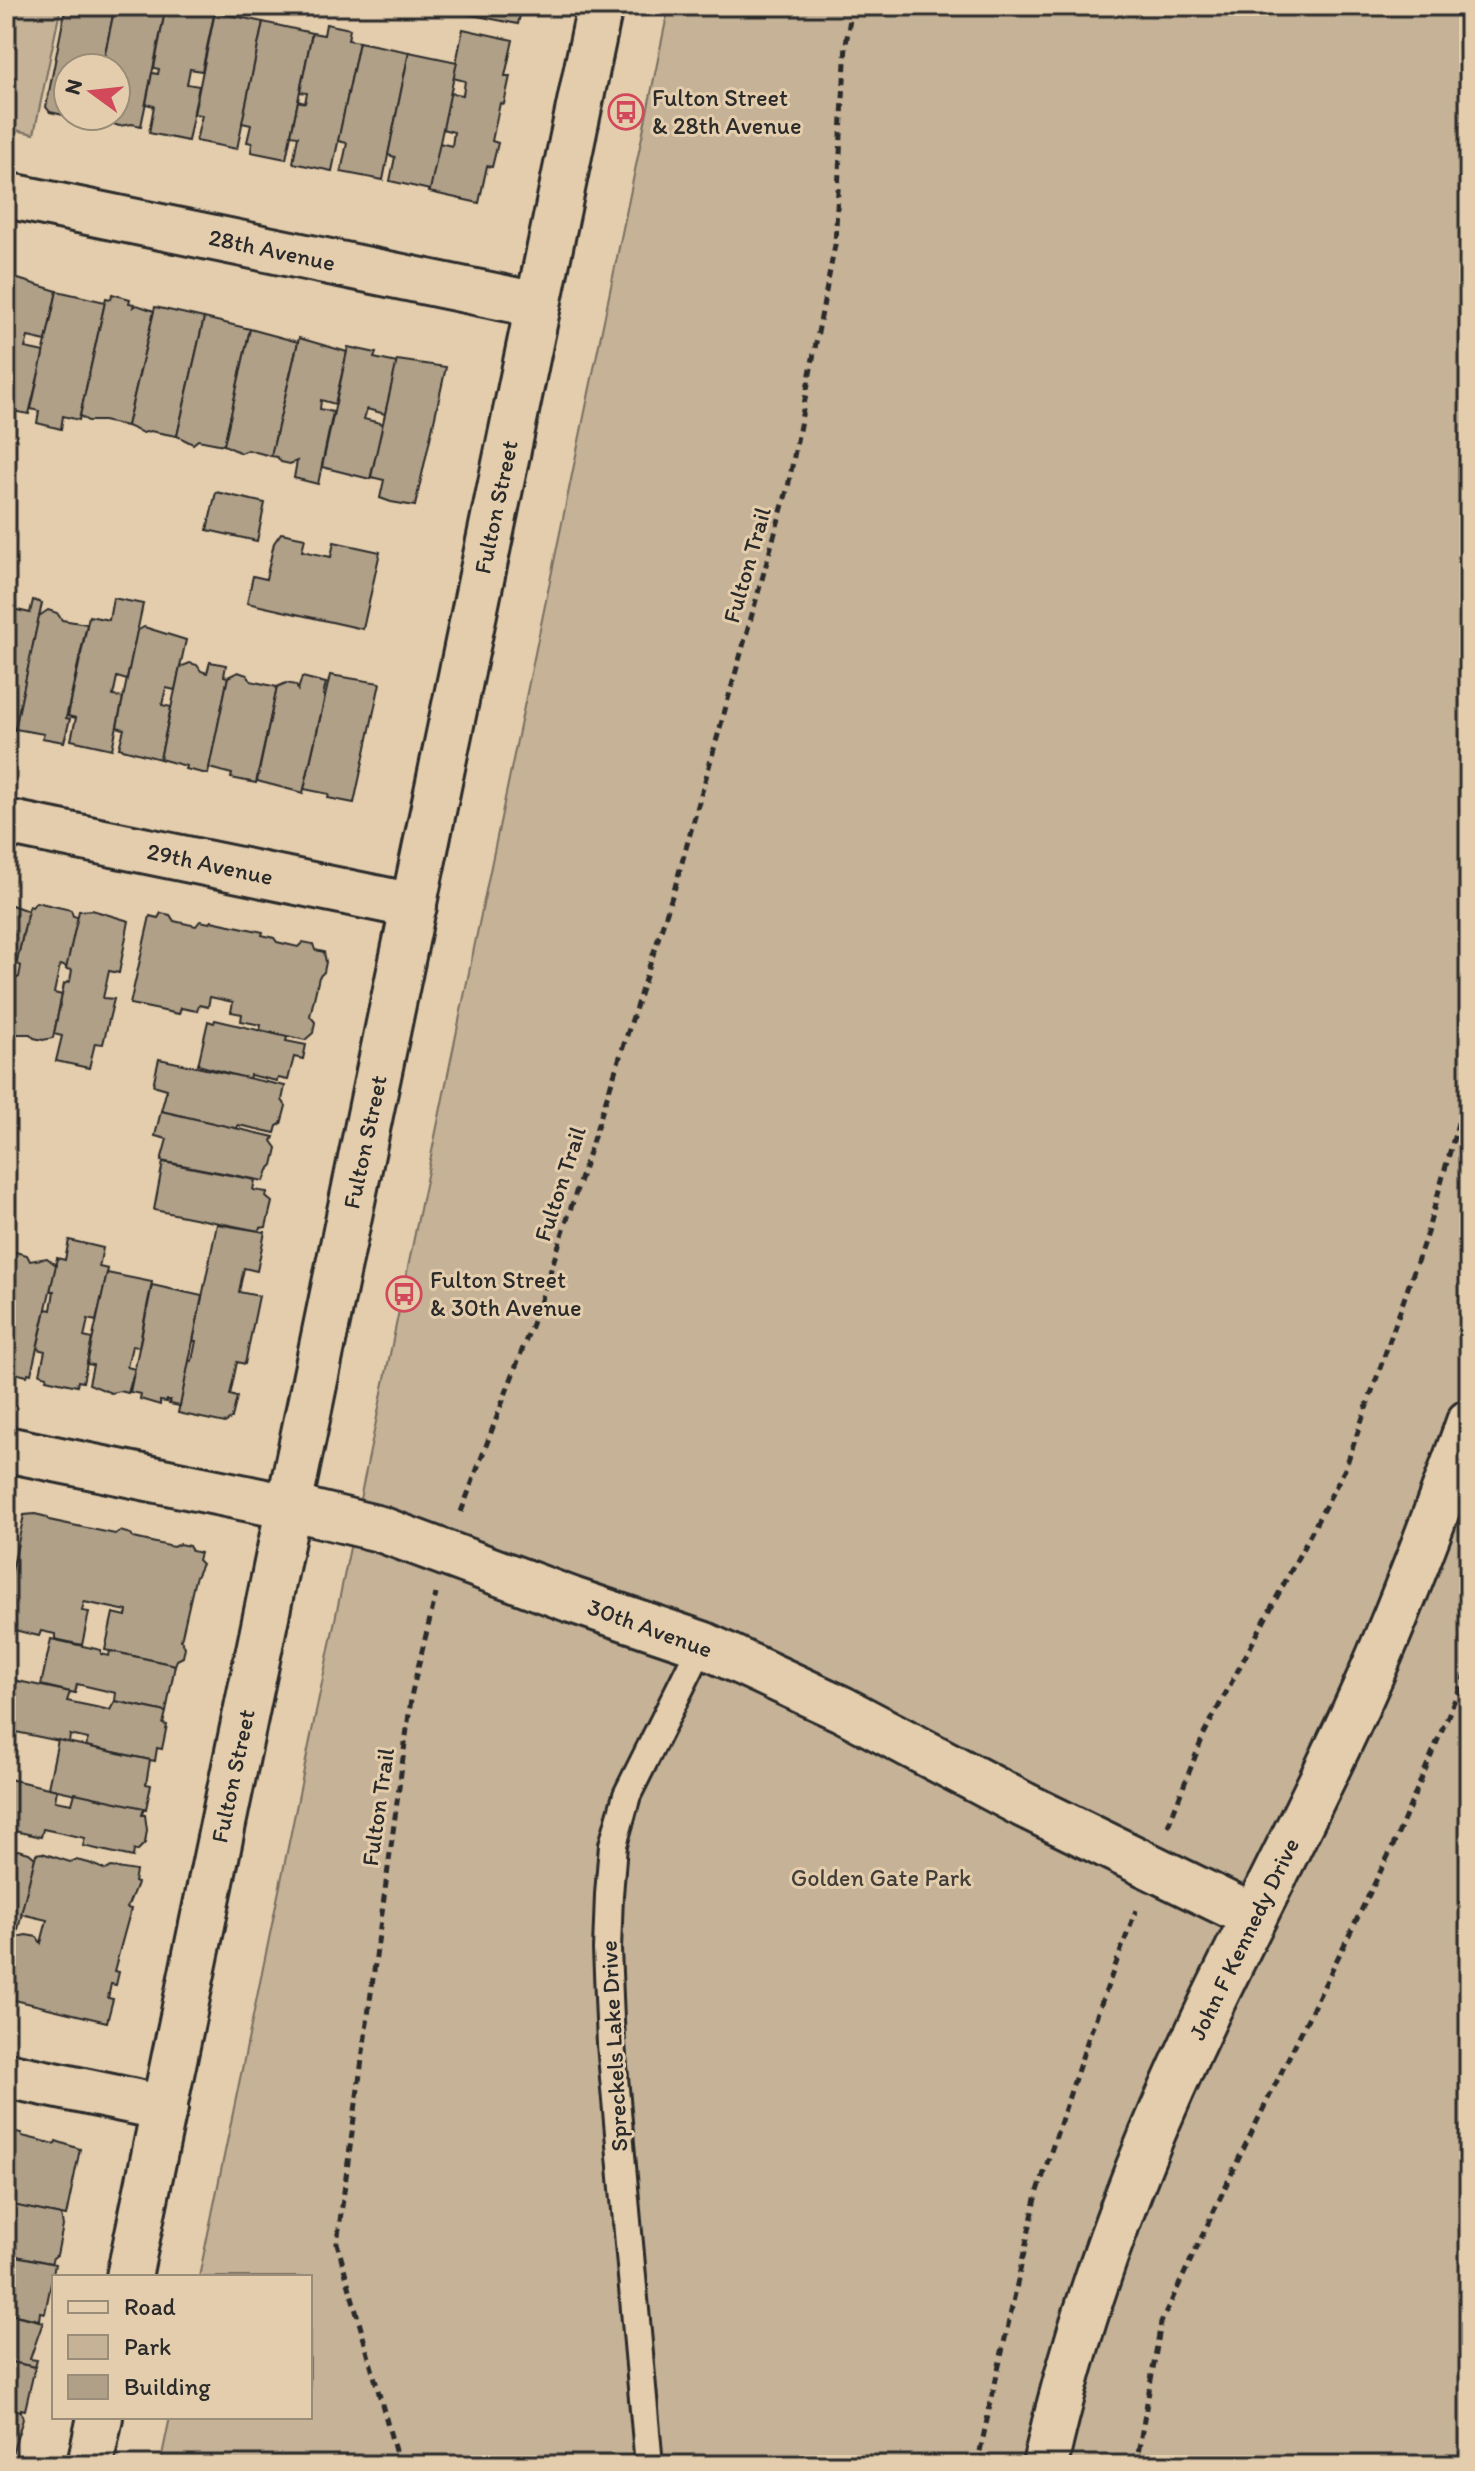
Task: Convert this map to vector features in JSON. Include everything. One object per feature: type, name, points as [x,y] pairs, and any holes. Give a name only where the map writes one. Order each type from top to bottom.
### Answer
[{"type":"street","name":"Fulton Street","points":[[129,2275],[600,6]]},
{"type":"street","name":"28th Avenue","points":[[6,195],[538,305]]},
{"type":"street","name":"29th Avenue","points":[[6,822],[414,906]]},
{"type":"street","name":"John F Kennedy Drive","points":[[1045,2465],[1092,2299],[1126,2201],[1204,2020],[1361,1698],[1412,1576],[1469,1422]]},
{"type":"street","name":"30th Avenue","points":[[6,1449],[289,1507],[380,1529],[702,1644],[842,1709],[1024,1805],[1254,1917]]},
{"type":"street","points":[[6,2075],[165,2108]]},
{"type":"street","points":[[90,2465],[100,2419]]},
{"type":"lane","name":"Spreckels Lake Drive","points":[[649,2465],[611,2044],[607,1949],[609,1895],[613,1845],[627,1795],[702,1644]]},
{"type":"path","name":"Fulton Trail","points":[[399,2465],[337,2243],[412,1692],[446,1553],[541,1300],[675,887],[788,487],[835,245],[846,44],[852,6]]},
{"type":"path","points":[[1164,1835],[1204,1734],[1345,1469],[1427,1233],[1469,1084]]},
{"type":"path","points":[[1136,2465],[1161,2323],[1393,1846],[1469,1666]]},
{"type":"path","points":[[977,2465],[1037,2194],[1088,2039],[1139,1902]]},
{"type":"green space","points":[[6,6],[61,6],[34,134],[6,128]]},
{"type":"green space","name":"Golden Gate Park","points":[[669,6],[1469,6],[1469,2465],[160,2465],[170,2419],[312,2419],[312,2275],[199,2275]]},
{"type":"building","points":[[66,6],[115,6],[105,52],[57,52]]},
{"type":"building","points":[[115,6],[166,7],[141,126],[132,124],[132,52],[105,52]]},
{"type":"building","points":[[166,6],[215,10],[202,71],[190,69],[187,84],[199,86],[188,141],[149,133],[154,106],[146,104],[152,73],[158,74],[159,69],[154,68]]},
{"type":"building","points":[[450,6],[522,6],[518,24],[462,13],[463,9]]},
{"type":"building","points":[[215,12],[263,22],[237,149],[196,141],[202,115],[194,114]]},
{"type":"building","points":[[263,22],[312,33],[286,159],[251,152],[252,143],[247,142],[251,125],[242,123]]},
{"type":"building","points":[[326,24],[350,29],[348,40],[359,42],[332,171],[293,163],[298,136],[291,135],[298,101],[305,103],[307,93],[300,92],[312,33],[324,35]]},
{"type":"building","points":[[463,29],[513,40],[505,76],[510,76],[504,104],[500,103],[492,141],[498,143],[492,167],[487,166],[479,203],[429,192],[439,143],[452,146],[454,132],[442,129],[450,93],[463,95],[465,81],[453,78]]},
{"type":"building","points":[[359,42],[409,52],[383,180],[341,172],[347,143],[338,141]]},
{"type":"building","points":[[409,52],[457,62],[430,190],[390,181],[395,157],[388,155]]},
{"type":"building","points":[[52,77],[52,112],[46,107]]},
{"type":"building","points":[[18,279],[57,291],[46,341],[28,337],[25,348],[44,352],[29,414],[7,410],[9,400],[6,401],[6,294],[9,280]]},
{"type":"building","points":[[57,291],[105,302],[79,420],[63,416],[61,429],[37,423],[39,411],[31,409]]},
{"type":"building","points":[[112,294],[130,299],[133,307],[137,305],[154,311],[127,426],[88,421],[80,416],[106,298],[111,299]]},
{"type":"building","points":[[155,307],[204,318],[177,436],[150,431],[143,433],[127,426]]},
{"type":"building","points":[[204,318],[250,329],[224,445],[198,440],[193,444],[177,436]]},
{"type":"building","points":[[250,329],[298,342],[271,456],[248,450],[241,453],[224,445]]},
{"type":"building","points":[[299,338],[347,352],[335,404],[321,400],[320,409],[333,412],[318,484],[294,478],[297,461],[290,464],[271,456]]},
{"type":"building","points":[[348,347],[376,353],[374,358],[397,363],[385,414],[367,409],[364,419],[384,424],[370,479],[322,467]]},
{"type":"building","points":[[397,360],[446,367],[415,506],[380,498],[384,480],[371,477]]},
{"type":"building","points":[[216,492],[265,503],[257,541],[207,530]]},
{"type":"building","points":[[281,533],[305,538],[302,551],[331,557],[334,542],[380,552],[363,629],[247,603],[253,576],[266,579],[274,543]]},
{"type":"building","points":[[113,598],[143,604],[127,680],[117,677],[113,696],[123,698],[112,749],[71,740],[76,718],[68,716],[89,616],[109,620]]},
{"type":"building","points":[[33,600],[42,603],[15,730],[6,728],[6,603],[13,609],[30,613]]},
{"type":"building","points":[[48,610],[57,613],[62,620],[87,624],[66,718],[70,719],[64,742],[42,738],[44,734],[15,729],[39,616]]},
{"type":"building","points":[[144,627],[186,640],[175,690],[166,688],[162,705],[171,707],[160,759],[119,748],[124,729],[117,727],[137,631]]},
{"type":"building","points":[[210,662],[226,665],[224,676],[228,677],[208,774],[160,759],[180,667],[190,663],[207,673]]},
{"type":"building","points":[[238,672],[247,675],[251,681],[277,687],[256,783],[231,778],[232,774],[209,768],[228,677]]},
{"type":"building","points":[[330,675],[380,683],[354,803],[304,789]]},
{"type":"building","points":[[302,677],[326,683],[303,793],[257,781],[277,687],[286,683],[296,685],[298,690]]},
{"type":"building","points":[[36,902],[71,910],[73,916],[78,917],[67,967],[60,965],[54,993],[62,995],[53,1038],[43,1040],[30,1034],[6,1030],[11,988],[13,980],[19,977],[21,966],[17,961],[29,906]]},
{"type":"building","points":[[6,903],[28,911],[17,961],[11,960],[6,985]]},
{"type":"building","points":[[92,910],[129,921],[119,973],[109,971],[103,998],[114,999],[103,1044],[95,1043],[89,1068],[56,1061],[62,1036],[54,1034],[64,984],[70,981],[72,970],[66,969],[79,911]]},
{"type":"building","points":[[161,913],[170,915],[174,921],[196,926],[200,921],[211,921],[263,932],[262,935],[277,942],[298,947],[303,942],[313,944],[315,950],[324,952],[324,972],[319,977],[310,1016],[315,1022],[313,1033],[305,1040],[260,1030],[261,1025],[241,1021],[242,1014],[231,1012],[233,1002],[210,997],[208,1007],[199,1005],[197,1011],[181,1008],[179,1014],[130,1004],[150,916],[158,918]]},
{"type":"building","points":[[215,1020],[287,1037],[286,1041],[306,1045],[303,1059],[294,1057],[288,1080],[278,1078],[277,1081],[250,1075],[249,1079],[198,1065],[208,1021],[214,1023]]},
{"type":"building","points":[[159,1059],[285,1086],[282,1100],[286,1106],[281,1124],[275,1133],[238,1125],[237,1129],[161,1111],[167,1089],[153,1085]]},
{"type":"building","points":[[161,1111],[274,1137],[272,1141],[277,1148],[273,1165],[264,1181],[161,1161],[167,1139],[155,1136]]},
{"type":"building","points":[[163,1162],[255,1180],[253,1190],[267,1192],[266,1197],[272,1202],[266,1227],[259,1231],[154,1210]]},
{"type":"building","points":[[217,1224],[265,1232],[257,1271],[244,1268],[239,1292],[259,1296],[245,1364],[237,1362],[230,1395],[237,1397],[232,1418],[225,1423],[178,1413],[189,1360],[192,1361],[196,1341],[193,1341]]},
{"type":"building","points":[[69,1240],[103,1248],[99,1267],[108,1269],[96,1321],[88,1319],[84,1337],[92,1339],[83,1382],[78,1381],[77,1386],[46,1379],[47,1376],[40,1374],[45,1351],[37,1349],[46,1309],[51,1310],[54,1291],[50,1291],[57,1258],[65,1260]]},
{"type":"building","points":[[15,1252],[27,1255],[30,1261],[47,1258],[56,1265],[31,1374],[27,1376],[6,1371],[6,1261],[7,1255]]},
{"type":"building","points":[[107,1273],[152,1282],[139,1347],[132,1346],[127,1367],[135,1369],[128,1393],[111,1393],[89,1384],[93,1365],[87,1364]]},
{"type":"building","points":[[152,1285],[202,1296],[180,1406],[169,1404],[170,1400],[160,1401],[160,1405],[140,1399],[141,1394],[130,1392]]},
{"type":"building","points":[[35,1514],[49,1520],[115,1534],[120,1531],[134,1538],[173,1547],[179,1544],[189,1546],[192,1551],[200,1553],[198,1560],[202,1564],[195,1579],[181,1640],[185,1647],[183,1657],[175,1665],[105,1650],[113,1613],[126,1616],[127,1611],[84,1602],[82,1611],[89,1612],[82,1645],[55,1639],[55,1634],[41,1631],[39,1636],[6,1628],[6,1599],[24,1515]]},
{"type":"building","points":[[51,1639],[101,1650],[101,1654],[109,1656],[110,1651],[175,1665],[166,1712],[115,1701],[116,1693],[77,1684],[75,1693],[41,1685]]},
{"type":"building","points":[[13,1680],[70,1692],[67,1701],[110,1710],[115,1701],[166,1712],[162,1749],[157,1748],[155,1761],[86,1746],[88,1739],[70,1735],[69,1743],[6,1730],[6,1710]]},
{"type":"building","points":[[58,1740],[150,1760],[146,1784],[151,1785],[146,1809],[48,1788]]},
{"type":"building","points":[[9,1779],[57,1790],[55,1801],[72,1804],[75,1793],[144,1808],[145,1843],[137,1851],[134,1850],[133,1857],[83,1846],[85,1838],[43,1829],[41,1837],[6,1829],[6,1782]]},
{"type":"building","points":[[6,1849],[9,1853],[18,1850],[29,1853],[35,1858],[6,1980]]},
{"type":"building","points":[[36,1854],[70,1862],[89,1863],[106,1870],[111,1867],[136,1871],[134,1882],[137,1883],[127,1908],[131,1909],[114,1971],[119,1972],[116,1985],[111,1984],[108,1998],[113,1999],[107,2022],[6,1998],[6,1980],[16,1937],[37,1937],[41,1943],[47,1920],[21,1914]]},
{"type":"building","points":[[12,2131],[80,2149],[66,2216],[11,2205],[15,2190],[6,2188],[6,2133]]},
{"type":"building","points":[[8,2204],[61,2215],[63,2226],[57,2255],[51,2263],[6,2254]]},
{"type":"building","points":[[6,2254],[55,2264],[45,2313],[40,2312],[39,2320],[6,2313]]},
{"type":"building","points":[[6,2313],[43,2322],[30,2359],[37,2360],[35,2367],[6,2361]]},
{"type":"building","points":[[6,2361],[35,2367],[25,2410],[6,2408]]},
{"type":"building","points":[[6,2408],[21,2411],[23,2419],[11,2457],[15,2458],[14,2463],[6,2461]]},
{"type":"place","name":"Fulton Street & 28th Avenue","points":[[626,112]]},
{"type":"place","name":"Fulton Street & 30th Avenue","points":[[404,1294]]}]
